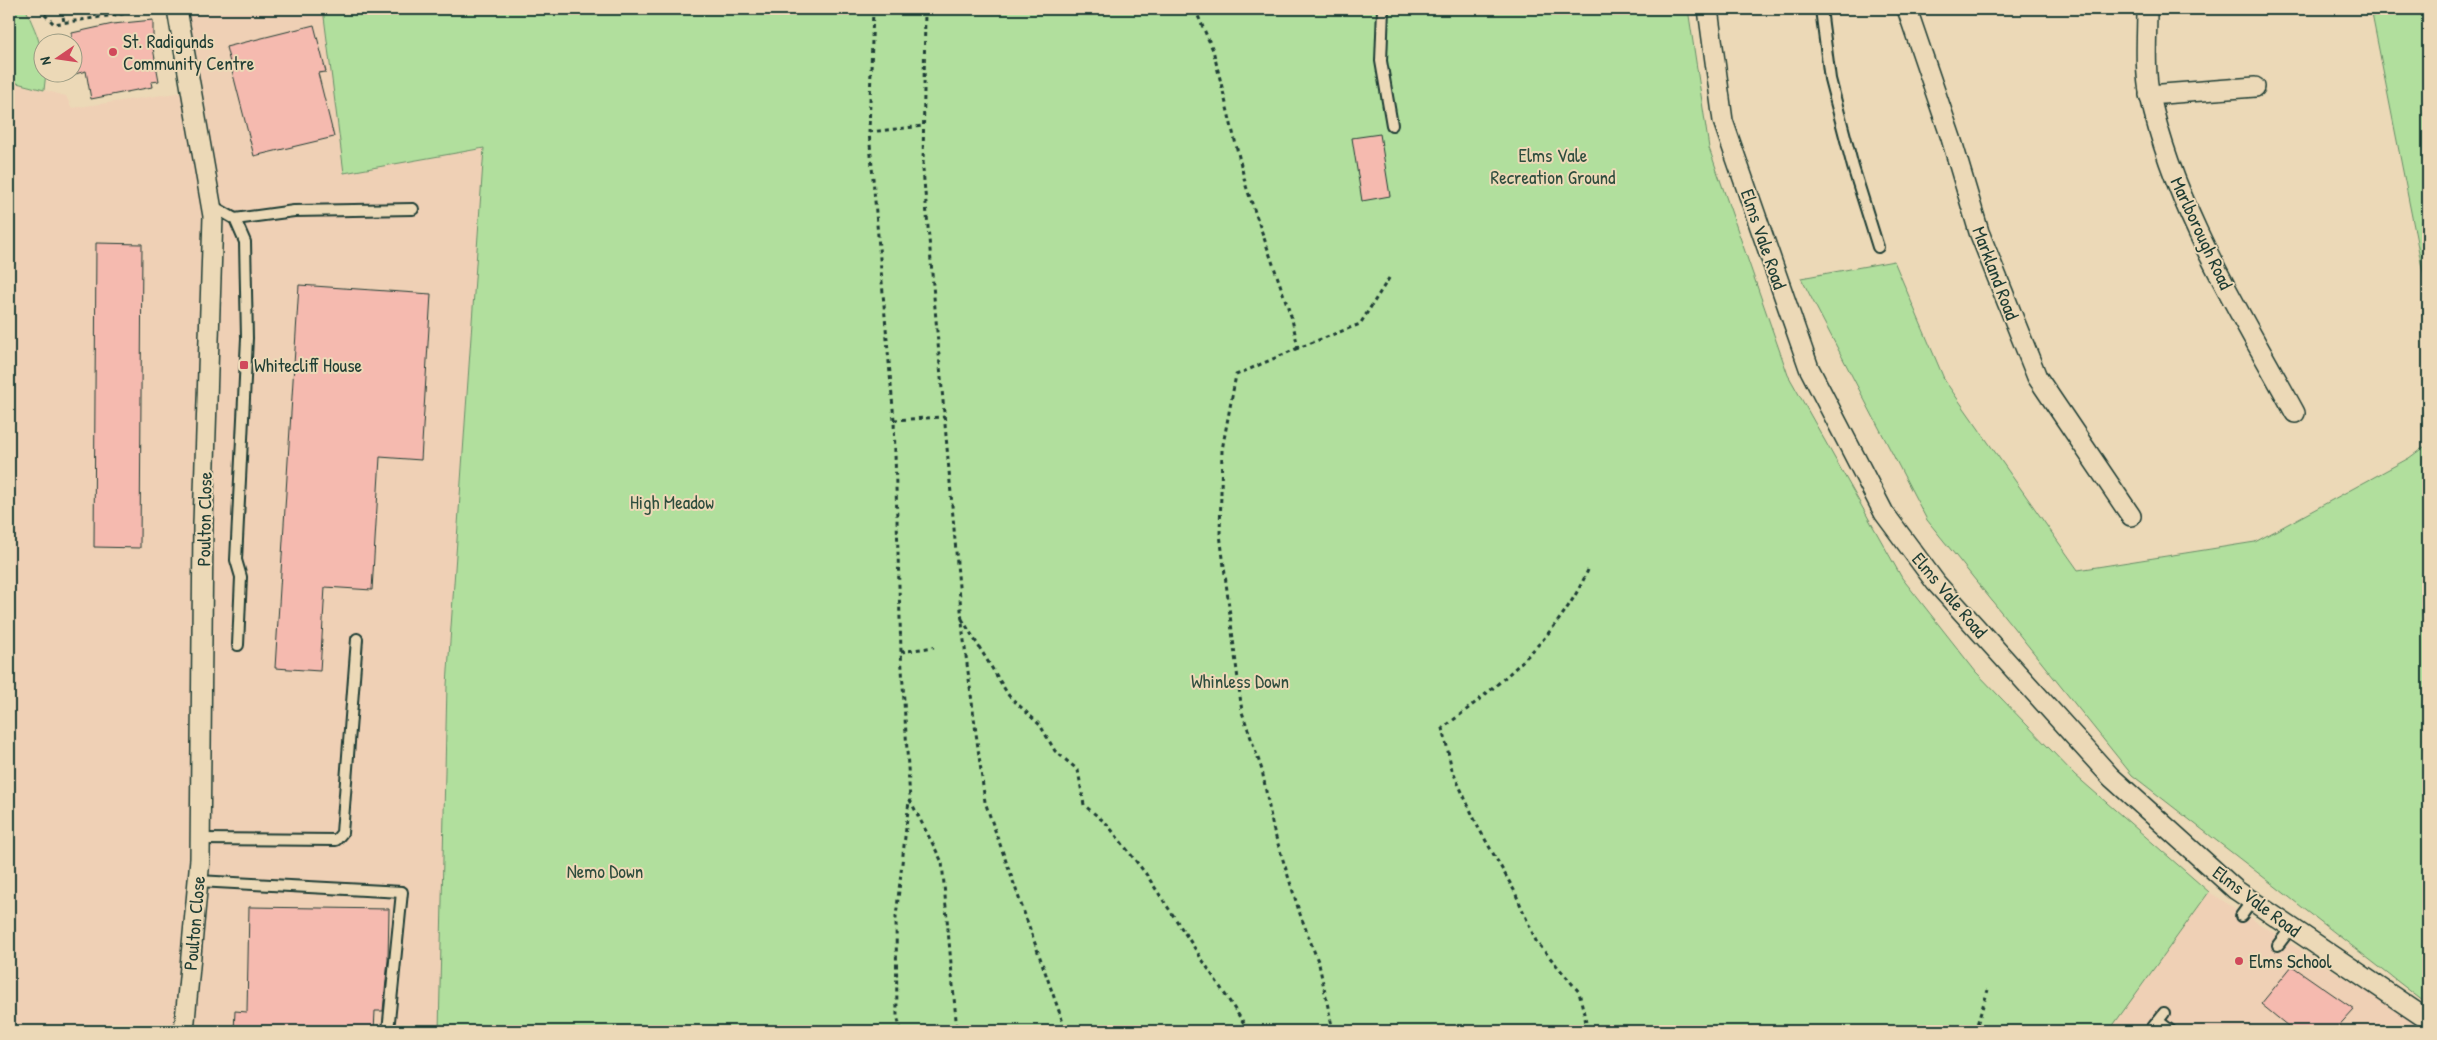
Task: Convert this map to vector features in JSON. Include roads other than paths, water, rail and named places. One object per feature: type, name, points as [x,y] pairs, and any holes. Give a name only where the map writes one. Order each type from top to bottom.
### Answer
[{"type":"street","name":"Poulton Close","points":[[177,9],[213,216],[203,524],[200,839],[198,882],[184,1031]]},
{"type":"street","name":"Elms Vale Road","points":[[1708,9],[1723,121],[1796,332],[1809,368],[1884,513],[1936,583],[2111,777],[2236,890],[2247,908],[2292,928],[2428,1020]]},
{"type":"street","name":"Markland Road","points":[[1907,9],[1952,138],[1979,232],[2037,377],[2131,516]]},
{"type":"street","name":"Marlborough Road","points":[[2147,9],[2150,95],[2177,187],[2218,272],[2295,413]]},
{"type":"street","points":[[2150,95],[2255,87]]},
{"type":"lane","points":[[1383,9],[1381,61],[1392,125]]},
{"type":"lane","points":[[1821,9],[1830,78],[1853,167],[1878,247]]},
{"type":"lane","points":[[212,205],[235,219],[245,242],[247,338],[236,560],[240,577],[238,645]]},
{"type":"lane","points":[[235,219],[294,211],[413,209]]},
{"type":"lane","points":[[200,839],[336,840],[342,833],[357,639]]},
{"type":"lane","points":[[198,882],[402,892],[388,1031]]},
{"type":"lane","points":[[2278,945],[2292,928]]},
{"type":"lane","points":[[2150,1031],[2161,1017],[2171,1031]]},
{"type":"place","name":"St. Radigunds Community Centre","points":[[113,52]]},
{"type":"place","name":"Whitecliff House","points":[[244,365]]},
{"type":"place","name":"Elms School","points":[[2239,961]]},
{"type":"park label","name":"Elms Vale Recreation Ground","points":[[1553,166]]},
{"type":"park label","name":"High Meadow","points":[[672,502]]},
{"type":"park label","name":"Whinless Down","points":[[1240,681]]},
{"type":"park label","name":"Nemo Down","points":[[605,871]]}]
